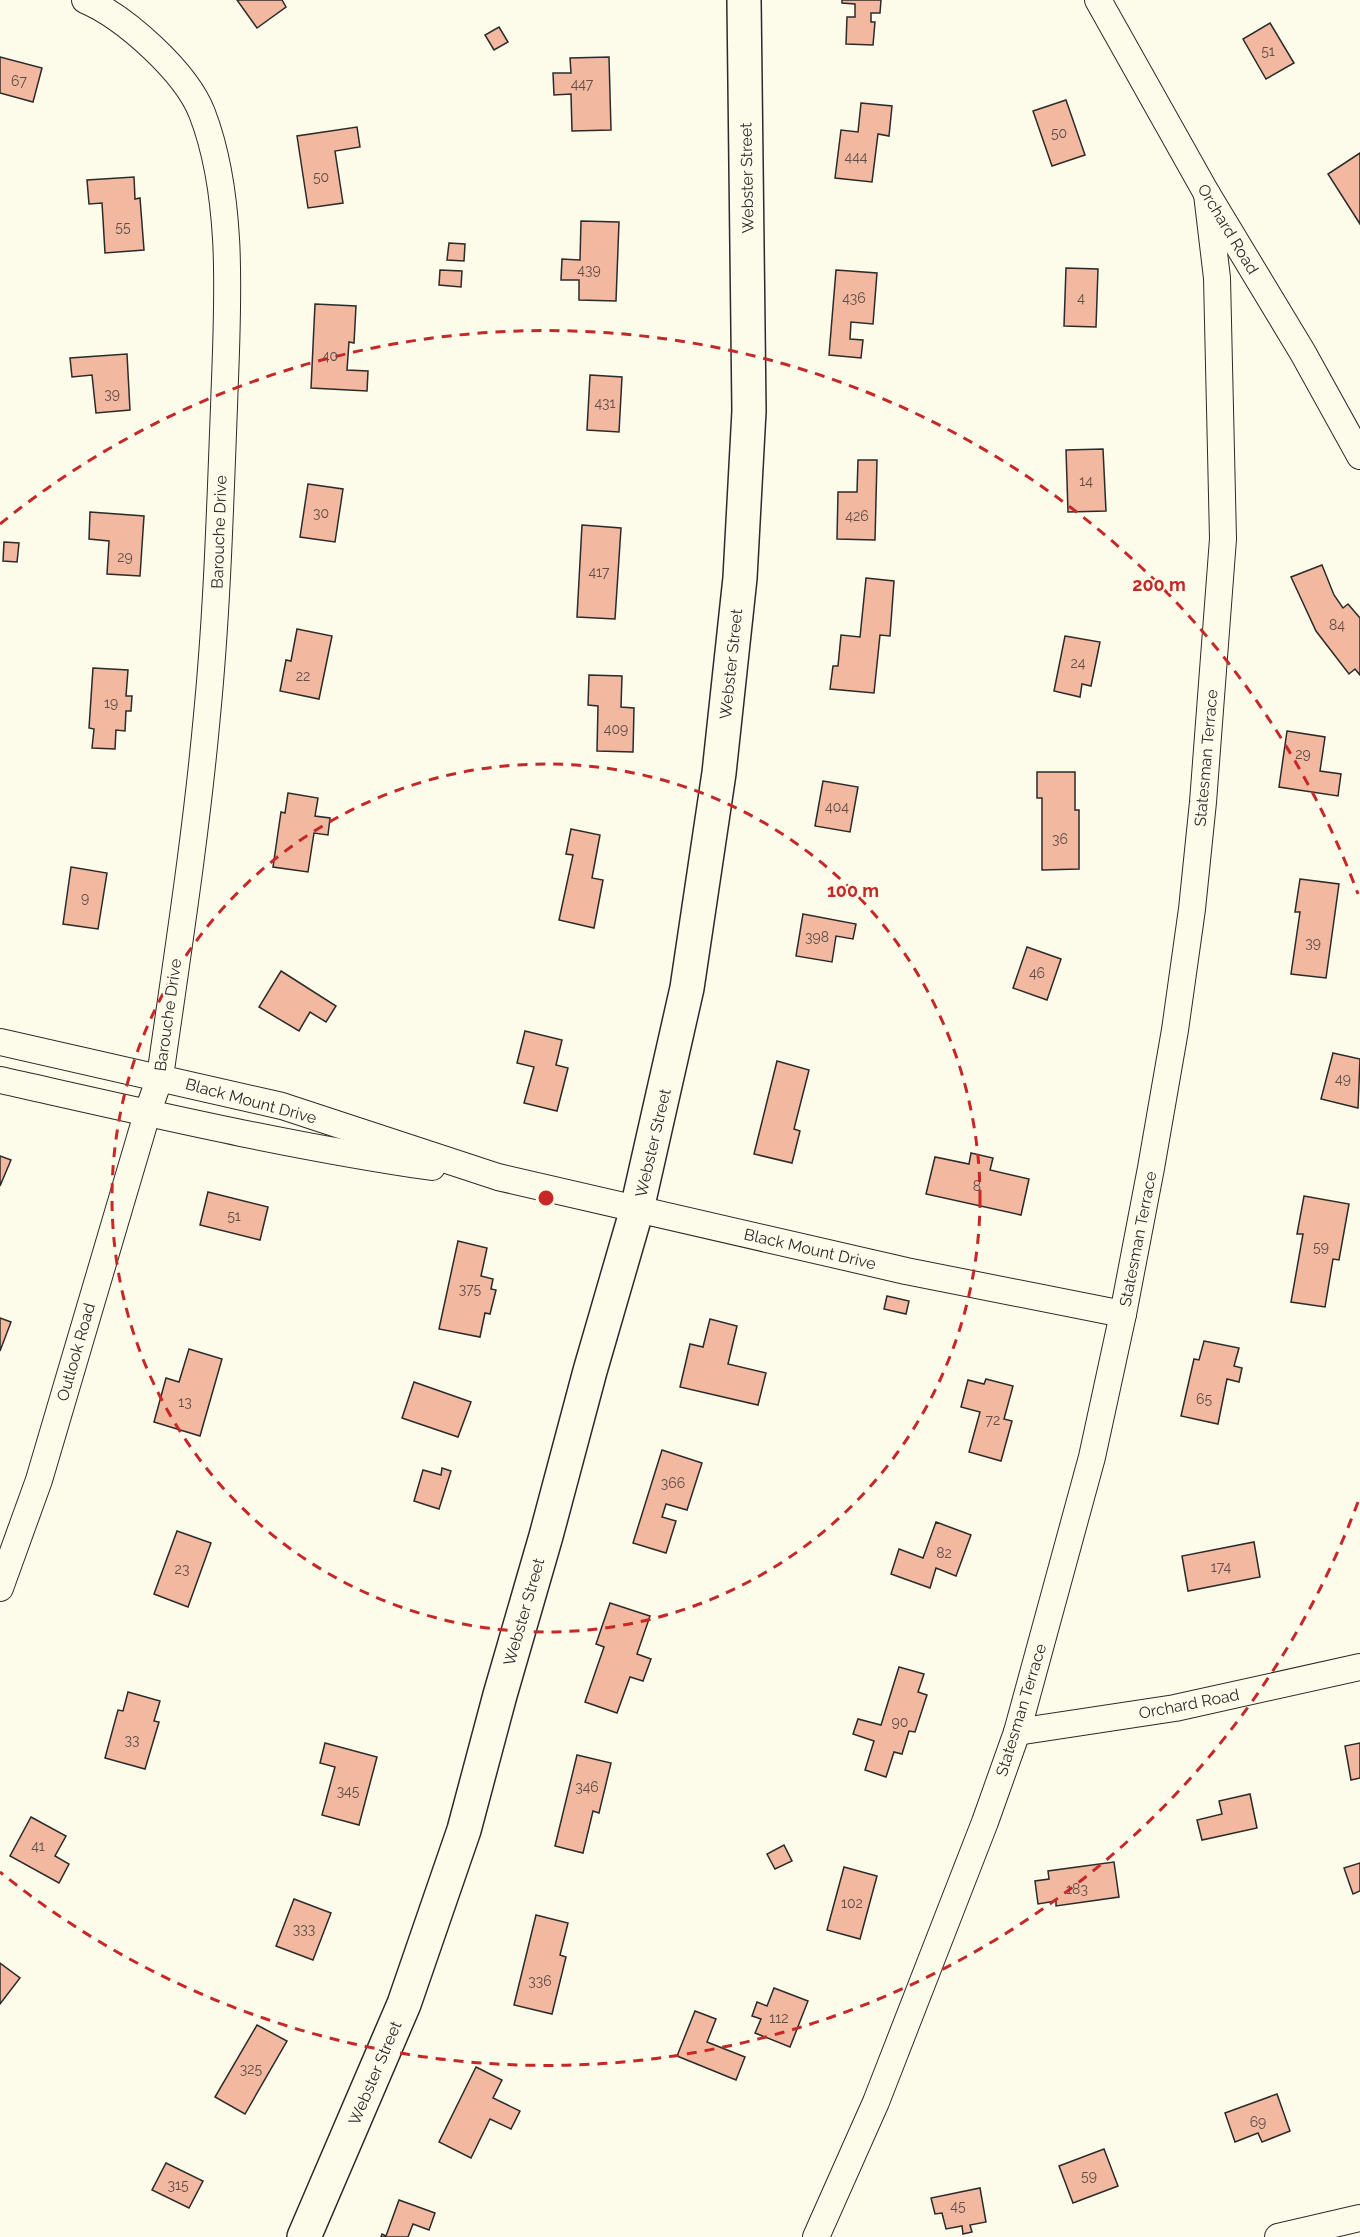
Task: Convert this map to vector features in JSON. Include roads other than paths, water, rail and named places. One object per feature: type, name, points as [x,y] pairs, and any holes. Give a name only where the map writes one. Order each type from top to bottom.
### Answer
[{"type":"street","name":"Barouche Drive","points":[[85,0],[99,6],[129,26],[180,76],[201,110],[211,140],[221,185],[225,253],[226,341],[216,600],[207,714],[194,838],[160,1077],[147,1114]]},
{"type":"street","name":"Webster Street","points":[[304,2237],[404,2004],[464,1830],[590,1371],[637,1209],[687,988],[719,773],[740,578],[749,411],[744,0]]},
{"type":"street","name":"Orchard Road","points":[[1098,0],[1207,194],[1303,353],[1360,456]]},
{"type":"street","name":"Statesman Terrace","points":[[816,2237],[876,2102],[985,1822],[1017,1732],[1092,1457],[1123,1314],[1177,1019],[1201,826],[1215,646],[1223,539],[1222,448],[1218,278],[1207,194]]},
{"type":"street","name":"Black Mount Drive","points":[[0,1042],[282,1106],[498,1177]]},
{"type":"street","name":"Black Mount Drive","points":[[0,1080],[147,1114],[376,1159],[498,1177],[906,1271],[1123,1314]]},
{"type":"street","name":"Outlook Road","points":[[0,1588],[39,1480],[147,1114]]},
{"type":"street","name":"Orchard Road","points":[[1017,1732],[1175,1708],[1360,1667]]},
{"type":"street","points":[[1278,2237],[1360,2218]]}]
